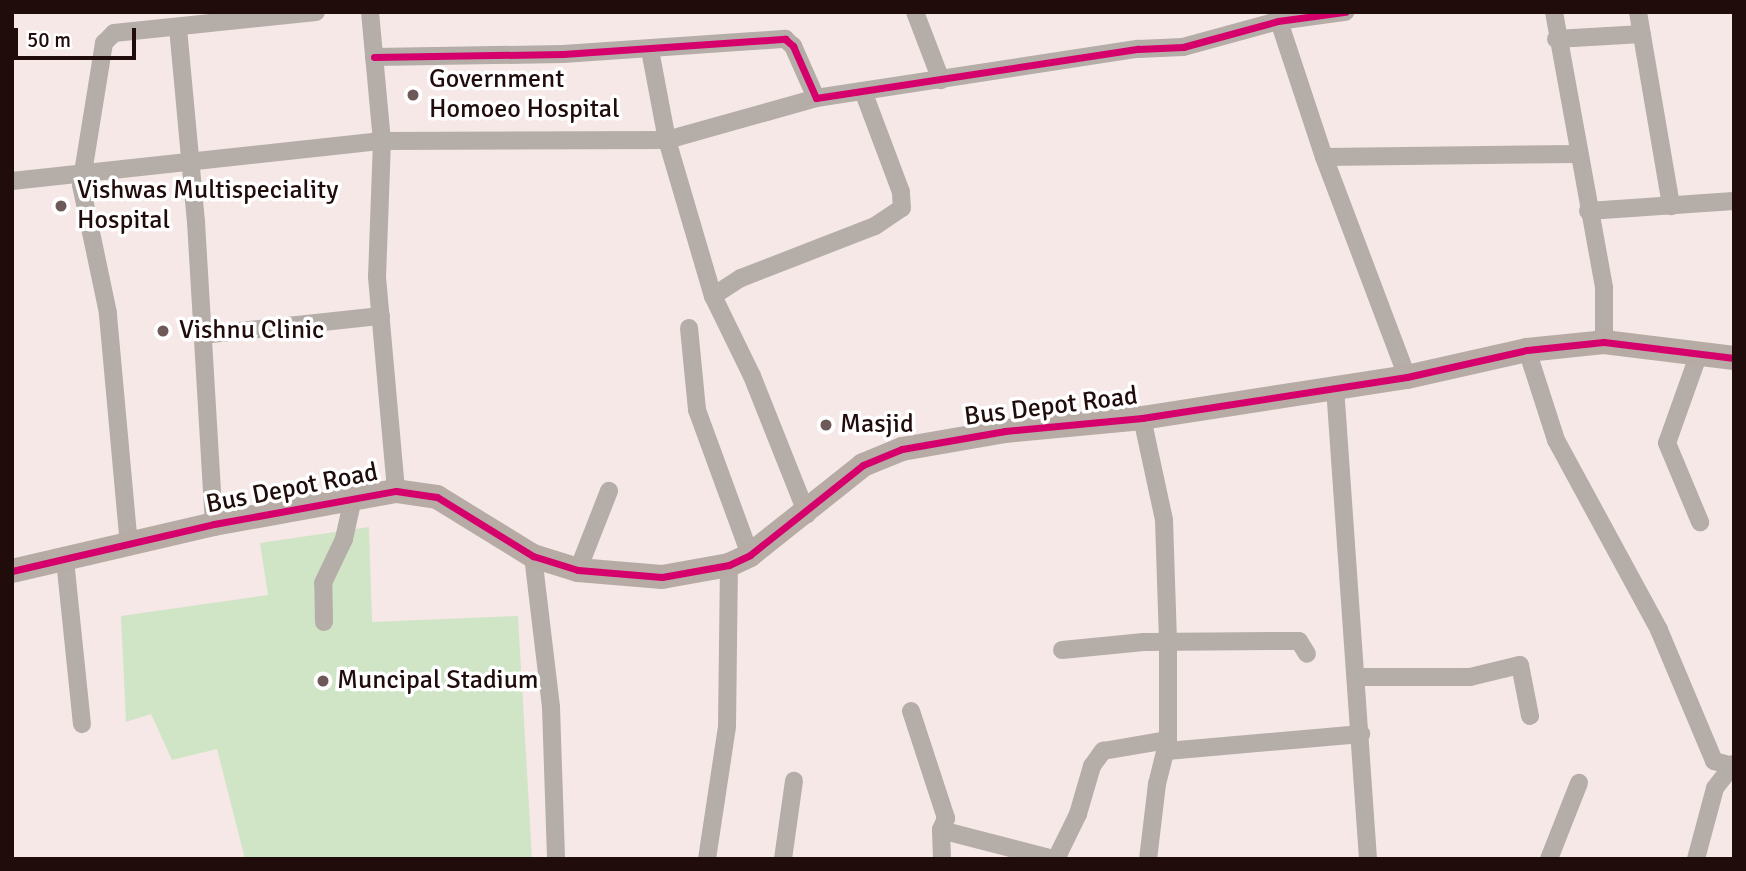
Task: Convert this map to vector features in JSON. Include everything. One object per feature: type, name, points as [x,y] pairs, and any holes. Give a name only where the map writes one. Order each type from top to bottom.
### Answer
[{"type":"street","points":[[129,546],[108,313],[81,175],[104,43],[114,33],[316,12]]},
{"type":"street","points":[[370,12],[382,141],[377,277],[396,491]]},
{"type":"street","points":[[915,12],[941,80]]},
{"type":"street","points":[[12,180],[81,175],[188,160],[382,141],[667,140],[816,98],[1138,49],[1183,47],[1277,17],[1345,12]]},
{"type":"street","points":[[1554,12],[1556,39],[1604,288],[1604,342]]},
{"type":"street","points":[[1638,12],[1671,206]]},
{"type":"street","points":[[1277,17],[1306,91],[1324,157],[1407,377]]},
{"type":"street","points":[[178,28],[214,524]]},
{"type":"street","points":[[1556,39],[1642,34]]},
{"type":"street","points":[[374,57],[650,50],[785,39],[793,46],[816,98]]},
{"type":"street","points":[[650,50],[667,140],[713,296],[752,376],[807,514]]},
{"type":"street","points":[[713,296],[741,278],[875,226],[902,208],[901,192],[863,92]]},
{"type":"street","points":[[1324,157],[1578,154]]},
{"type":"street","points":[[1588,211],[1734,201]]},
{"type":"street","points":[[202,335],[380,316]]},
{"type":"street","points":[[689,328],[697,410],[740,560],[727,726],[707,859]]},
{"type":"street","name":"Bus Depot Road","points":[[12,571],[129,546],[214,524],[396,491],[437,497],[533,556],[578,570],[662,577],[740,560],[807,514],[863,465],[902,449],[1005,430],[1142,418],[1407,377],[1527,350],[1604,342],[1698,356],[1734,358]]},
{"type":"street","points":[[1527,350],[1556,440],[1659,630],[1714,761],[1733,765],[1715,788],[1696,859]]},
{"type":"street","points":[[1698,356],[1667,443],[1700,522]]},
{"type":"street","points":[[1335,387],[1368,859]]},
{"type":"street","points":[[1142,418],[1164,520],[1168,641],[1168,745],[1157,784],[1149,859]]},
{"type":"street","points":[[578,570],[609,491]]},
{"type":"street","points":[[324,622],[323,583],[344,539],[353,498]]},
{"type":"street","points":[[533,556],[551,707],[556,859]]},
{"type":"street","points":[[65,560],[82,724]]},
{"type":"street","points":[[1062,650],[1168,641],[1300,641],[1307,654]]},
{"type":"street","points":[[1356,677],[1470,677],[1520,665],[1530,716]]},
{"type":"street","points":[[911,710],[941,794],[946,818],[941,830],[942,859]]},
{"type":"street","points":[[941,830],[1055,859],[1078,814],[1092,766],[1103,751],[1361,734]]},
{"type":"street","points":[[783,859],[794,781]]},
{"type":"street","points":[[1549,859],[1579,783]]},
{"type":"street","points":[[1715,788],[1734,790]]},
{"type":"green space","name":"Muncipal Stadium","points":[[369,527],[372,622],[518,616],[532,859],[245,859],[217,749],[172,760],[151,714],[126,722],[121,616],[268,595],[260,543]]},
{"type":"cycle path","points":[[374,57],[563,54],[785,39],[793,46],[816,98],[1138,49],[1183,47],[1278,21],[1345,12]]},
{"type":"cycle path","points":[[12,571],[214,524],[396,491],[437,497],[533,556],[578,570],[662,577],[729,565],[750,555],[863,465],[902,449],[1005,431],[1142,418],[1407,377],[1527,350],[1604,342],[1734,358]]},
{"type":"place","name":"Government Homoeo Hospital","points":[[413,95]]},
{"type":"place","name":"Vishwas Multispeciality Hospital","points":[[61,206]]},
{"type":"place","name":"Vishnu Clinic","points":[[163,331]]},
{"type":"place","name":"Masjid","points":[[826,425]]},
{"type":"place","name":"Muncipal Stadium","points":[[323,681]]}]
